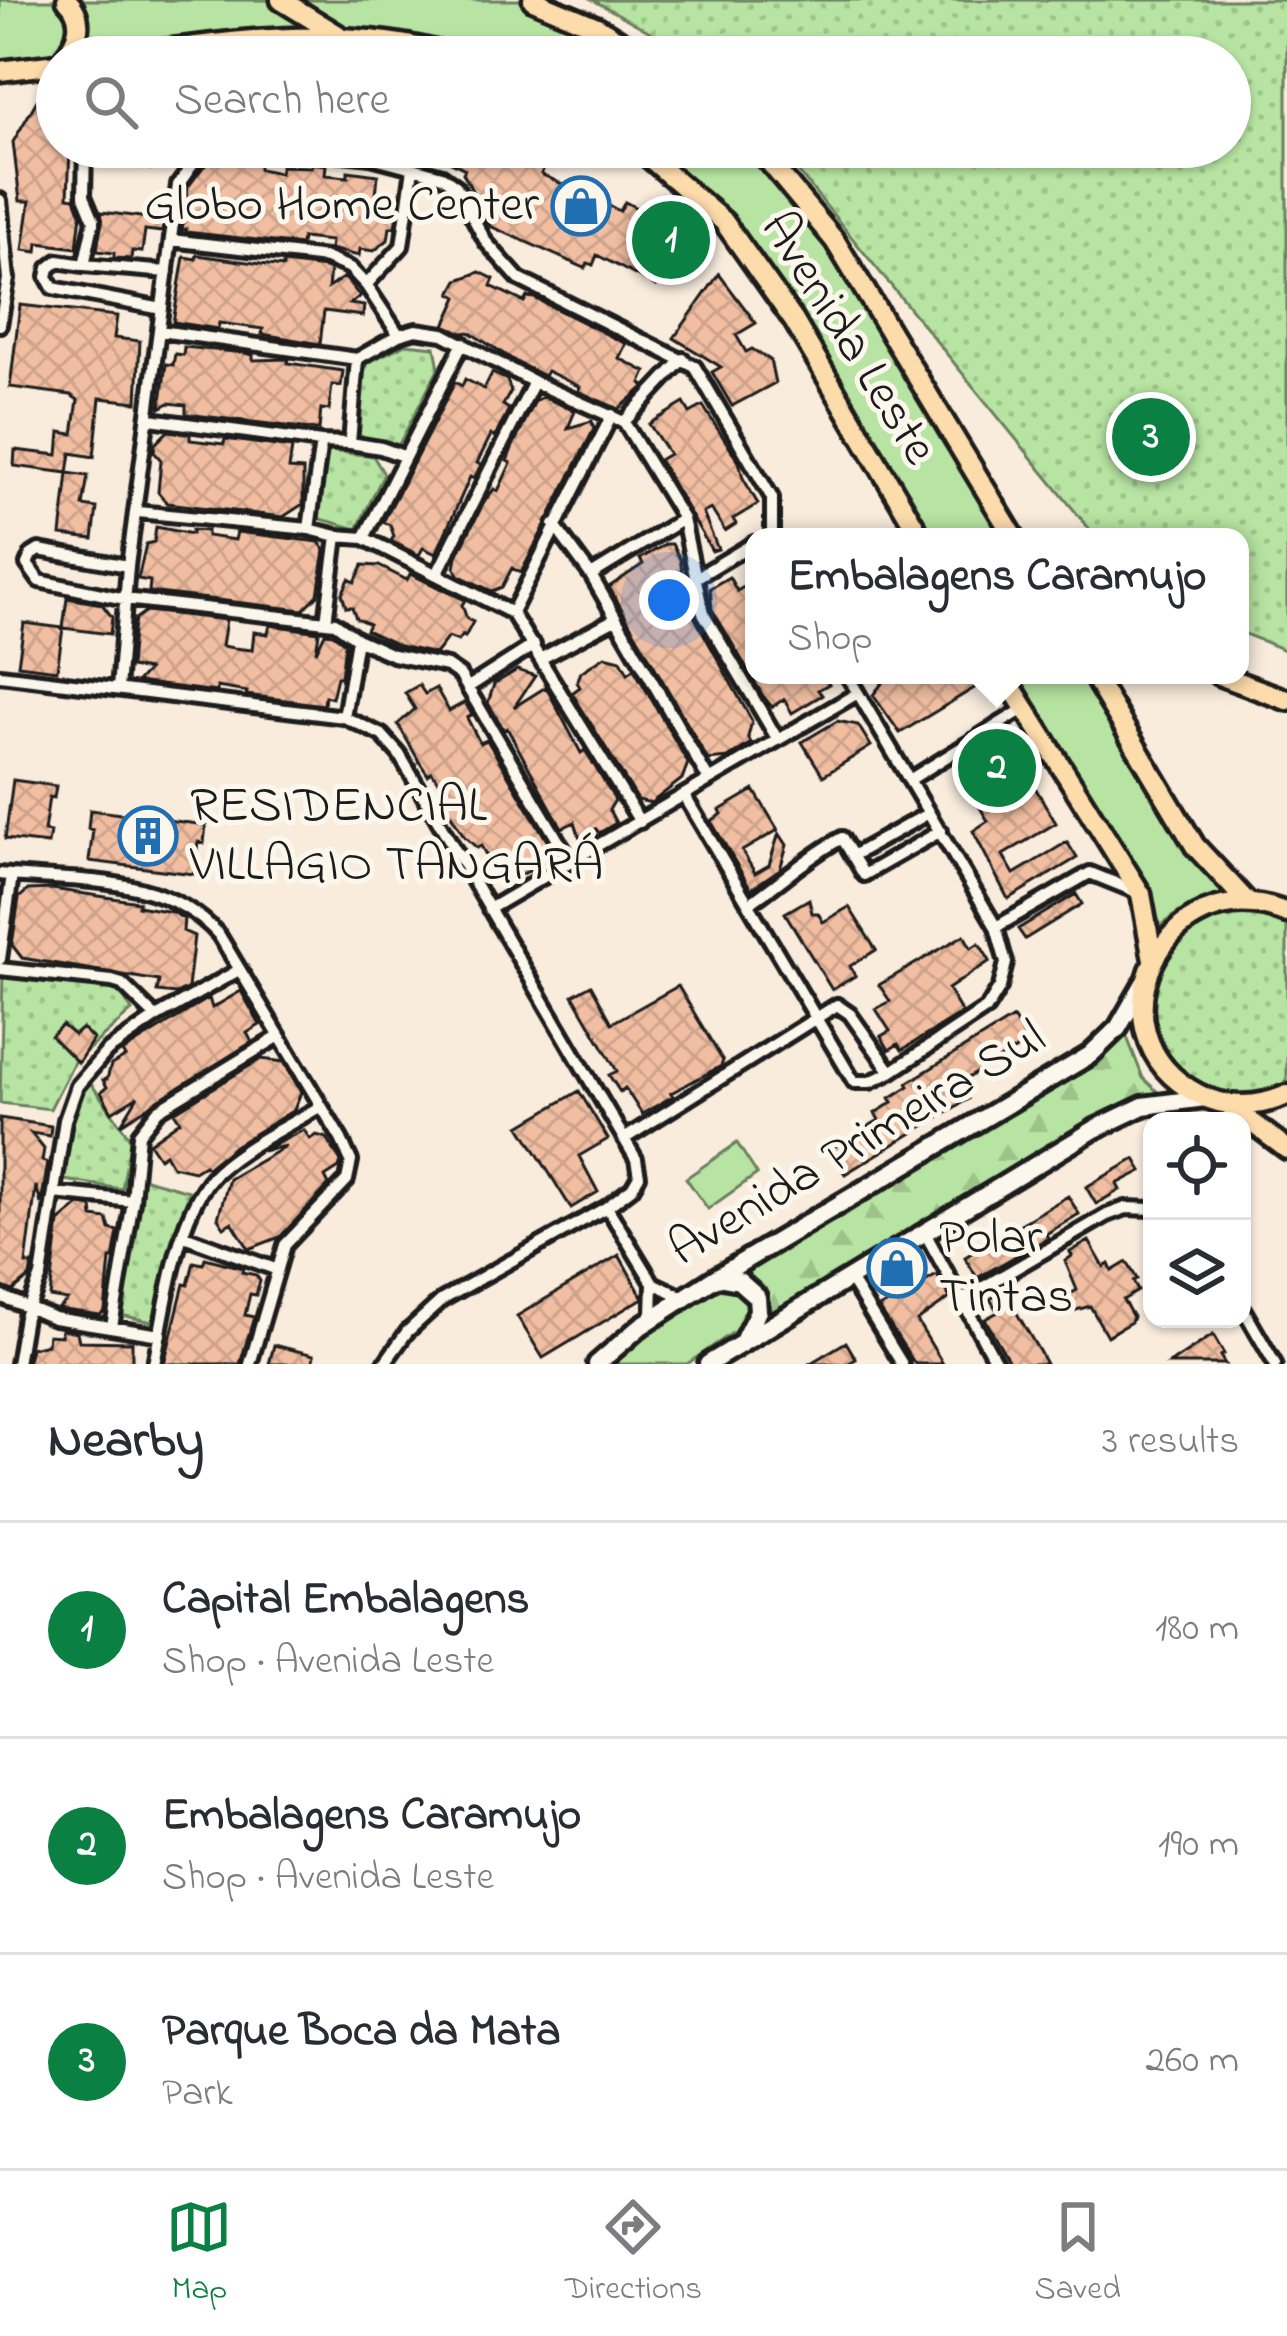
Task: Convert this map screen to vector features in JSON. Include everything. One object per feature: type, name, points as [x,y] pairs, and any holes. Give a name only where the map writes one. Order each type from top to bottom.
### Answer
[{"type":"main road","points":[[67,0],[76,9],[79,28],[75,36]]},
{"type":"main road","points":[[281,0],[339,36]]},
{"type":"main road","points":[[533,0],[611,36]]},
{"type":"main road","points":[[0,71],[36,67]]},
{"type":"main road","name":"Avenida Leste","points":[[661,168],[724,222],[760,271],[916,528]]},
{"type":"main road","name":"Avenida Leste","points":[[774,168],[835,241],[1010,528]]},
{"type":"main road","points":[[1004,517],[1016,528]]},
{"type":"main road","points":[[1010,684],[1142,894],[1153,960]]},
{"type":"main road","points":[[1098,684],[1195,847],[1248,903]]},
{"type":"main road","points":[[1243,684],[1287,700]]},
{"type":"main road","points":[[1282,908],[1225,905],[1182,924],[1153,960],[1145,983],[1146,1030],[1167,1071],[1205,1098],[1251,1106],[1287,1095]]},
{"type":"main road","name":"Avenida Primeira Sul","points":[[597,1364],[717,1276],[1090,1055],[1118,1028],[1145,983]]},
{"type":"main road","points":[[708,1364],[1095,1130],[1142,1106],[1205,1098]]},
{"type":"main road","points":[[1227,1104],[1287,1150]]},
{"type":"main road","points":[[717,1276],[739,1281],[757,1297],[758,1311],[741,1343]]},
{"type":"street","points":[[84,265],[94,220],[84,196],[85,168]]},
{"type":"street","points":[[118,689],[128,566],[166,272],[178,185],[188,168]]},
{"type":"street","points":[[366,286],[402,246],[413,168],[442,176],[456,186],[486,242],[519,279],[695,368],[772,498],[771,528]]},
{"type":"street","points":[[0,200],[8,279],[0,325]]},
{"type":"street","points":[[171,240],[339,261],[366,286],[399,334]]},
{"type":"street","points":[[162,309],[53,288],[48,282],[49,268],[58,261],[166,272]]},
{"type":"street","points":[[160,332],[357,359],[399,334],[431,331],[618,418],[683,519],[703,613],[778,740]]},
{"type":"street","points":[[364,538],[464,343]]},
{"type":"street","points":[[350,443],[357,359]]},
{"type":"street","points":[[512,613],[554,525],[618,418],[683,359]]},
{"type":"street","points":[[437,574],[534,382]]},
{"type":"street","points":[[150,419],[350,443],[404,456]]},
{"type":"street","points":[[309,529],[321,442]]},
{"type":"street","points":[[138,512],[364,538],[512,613],[640,822]]},
{"type":"street","points":[[591,574],[683,519]]},
{"type":"street","points":[[554,525],[591,574],[709,781]]},
{"type":"street","points":[[326,622],[337,536]]},
{"type":"street","points":[[694,579],[745,548]]},
{"type":"street","points":[[128,566],[39,550],[27,564],[39,581],[125,599],[335,623],[393,655],[447,666],[470,686],[571,862]]},
{"type":"street","points":[[542,658],[615,619]]},
{"type":"street","points":[[344,717],[357,639]]},
{"type":"street","points":[[470,686],[534,645]]},
{"type":"street","points":[[0,675],[344,717],[382,735],[399,754],[640,1167],[632,1188],[607,1207],[442,1300],[422,1316],[384,1364]]},
{"type":"street","points":[[684,795],[854,1082],[870,1082],[891,1072],[987,1008],[1000,987],[1006,963],[996,927],[854,684]]},
{"type":"street","points":[[489,909],[858,693]]},
{"type":"street","points":[[911,779],[1025,708]]},
{"type":"street","points":[[854,855],[929,813]]},
{"type":"street","points":[[748,904],[784,880],[802,860],[842,838],[864,875],[941,831]]},
{"type":"street","points":[[996,927],[1090,873],[1142,894]]},
{"type":"street","points":[[0,957],[6,874],[141,887],[200,914],[219,935],[351,1161],[338,1193],[300,1224],[285,1245],[274,1269],[250,1364]]},
{"type":"street","points":[[0,969],[112,981],[157,1017]]},
{"type":"street","points":[[17,1364],[41,1276],[65,1120],[76,1086],[107,1051],[239,970]]},
{"type":"street","points":[[624,1139],[831,1007],[842,1007],[891,1072]]},
{"type":"street","points":[[112,1327],[139,1134],[150,1117],[278,1037]]},
{"type":"street","points":[[154,1364],[184,1236],[198,1198],[219,1170],[321,1106]]},
{"type":"street","points":[[54,1193],[133,1201]]},
{"type":"street","points":[[607,1207],[653,1283],[652,1320]]},
{"type":"street","points":[[963,1299],[1106,1215],[1143,1209]]},
{"type":"street","points":[[925,1233],[998,1364]]},
{"type":"street","points":[[184,1236],[274,1269]]},
{"type":"street","points":[[850,1279],[902,1364]]},
{"type":"street","points":[[653,1283],[685,1298]]},
{"type":"street","points":[[0,1296],[55,1318],[160,1335]]},
{"type":"street","points":[[1251,1323],[1275,1364]]},
{"type":"green space","points":[[0,0],[537,0],[610,36],[36,36],[36,63],[0,73]]},
{"type":"green space","points":[[593,0],[1287,0],[1287,651],[1249,636],[1249,528],[1089,528],[795,168],[1251,168],[1251,36],[657,36]]},
{"type":"green space","points":[[663,168],[774,168],[833,242],[1002,528],[917,528],[725,222]]},
{"type":"green space","points":[[406,344],[435,347],[439,368],[397,448],[356,436],[353,406],[367,363]]},
{"type":"green space","points":[[329,451],[373,456],[384,474],[357,529],[317,518],[322,460]]},
{"type":"green space","points":[[1009,684],[1092,684],[1189,850],[1253,894],[1198,903],[1152,935],[1144,912]]},
{"type":"green space","points":[[1236,913],[1266,915],[1287,924],[1287,1082],[1242,1092],[1205,1085],[1176,1063],[1159,1033],[1154,998],[1164,963],[1191,933]]},
{"type":"green space","points":[[3,970],[116,985],[132,1011],[74,1062],[50,1109],[0,1103]]},
{"type":"green space","points":[[1125,1032],[1143,1078],[1159,1093],[1088,1123],[762,1323],[764,1312],[737,1273],[1095,1066]]},
{"type":"green space","points":[[89,1081],[131,1139],[122,1189],[58,1179],[68,1122]]},
{"type":"green space","points":[[737,1143],[757,1174],[708,1209],[686,1178]]},
{"type":"green space","points":[[142,1178],[189,1191],[152,1322],[121,1315]]},
{"type":"green space","points":[[720,1286],[744,1292],[748,1310],[741,1327],[687,1364],[609,1364],[622,1350]]},
{"type":"building","points":[[36,102],[36,168],[69,168],[68,197],[75,198],[81,214],[77,248],[38,243],[37,252],[23,250],[30,201],[20,201],[13,142]]},
{"type":"building","points":[[202,168],[259,168],[280,173],[281,168],[326,168],[325,175],[348,177],[348,171],[378,175],[375,205],[398,208],[388,240],[374,251],[360,249],[359,256],[330,249],[331,241],[302,238],[301,245],[182,231],[188,187]]},
{"type":"building","points":[[544,168],[541,174],[620,211],[625,202],[684,233],[656,286],[597,255],[593,265],[588,263],[585,268],[490,226],[465,169]]},
{"type":"building","points":[[102,212],[164,220],[162,232],[145,230],[142,252],[132,251],[131,259],[114,258],[114,253],[97,251]]},
{"type":"building","points":[[197,255],[325,268],[330,270],[328,288],[344,277],[360,296],[350,304],[364,306],[363,316],[324,311],[320,344],[262,334],[263,329],[173,322],[184,257],[196,259]]},
{"type":"building","points":[[480,272],[494,279],[491,286],[524,302],[534,298],[626,344],[619,358],[646,372],[641,383],[645,386],[619,409],[547,371],[544,376],[518,363],[469,332],[445,325],[458,297],[451,293],[458,280]]},
{"type":"building","points":[[719,274],[756,323],[736,335],[746,352],[752,349],[770,360],[775,383],[732,406],[712,372],[721,367],[674,338]]},
{"type":"building","points":[[20,305],[117,316],[114,338],[140,341],[137,402],[100,398],[94,457],[71,453],[68,473],[14,466],[15,450],[58,455],[60,432],[73,434],[78,400],[10,387]]},
{"type":"building","points":[[184,347],[245,353],[253,355],[253,360],[289,359],[288,363],[343,371],[341,386],[332,385],[329,410],[321,409],[319,430],[186,414],[186,405],[169,403],[160,408],[166,364],[173,365],[175,354],[183,355]]},
{"type":"building","points":[[492,373],[507,380],[511,391],[503,405],[509,409],[495,437],[491,435],[436,554],[423,548],[419,555],[391,541],[390,525],[383,522],[455,382],[462,386],[465,379],[484,389]]},
{"type":"building","points":[[543,397],[575,411],[568,428],[592,421],[594,429],[521,573],[512,568],[502,587],[492,591],[458,575],[457,556],[484,502],[494,489],[498,491],[513,446],[535,401]]},
{"type":"building","points":[[684,403],[690,413],[703,406],[739,462],[758,504],[733,519],[736,524],[725,531],[711,509],[703,513],[718,549],[712,551],[659,460],[669,454],[649,424]]},
{"type":"building","points":[[168,431],[190,434],[190,440],[224,444],[225,439],[292,448],[289,469],[303,470],[303,504],[283,517],[167,503],[158,492],[161,460],[154,452],[155,444]]},
{"type":"building","points":[[68,473],[88,476],[83,506],[97,508],[93,539],[61,535]]},
{"type":"building","points":[[156,527],[192,534],[192,530],[207,531],[207,536],[235,540],[237,532],[319,542],[325,550],[318,595],[303,610],[149,592],[150,581],[138,579],[146,544],[154,542]]},
{"type":"building","points":[[672,544],[680,559],[682,590],[695,618],[752,721],[751,743],[728,758],[708,760],[609,587],[643,564],[640,559]]},
{"type":"building","points":[[363,565],[379,566],[407,580],[410,574],[465,600],[467,619],[473,622],[465,637],[458,641],[448,637],[435,654],[400,646],[366,630],[369,624],[346,607],[342,594]]},
{"type":"building","points":[[729,577],[737,591],[745,586],[745,665],[712,609],[710,588]]},
{"type":"building","points":[[67,598],[102,604],[112,617],[110,634],[63,628]]},
{"type":"building","points":[[146,611],[226,620],[222,646],[234,648],[252,650],[254,632],[268,634],[270,625],[319,632],[316,652],[325,633],[333,634],[345,643],[341,677],[337,677],[332,698],[325,696],[324,705],[217,687],[217,692],[137,682],[148,670],[130,667],[133,631],[135,619]]},
{"type":"building","points":[[24,623],[63,628],[57,670],[18,665]]},
{"type":"building","points":[[605,656],[621,660],[628,673],[634,669],[688,763],[682,779],[651,803],[638,800],[572,693],[580,687],[581,672]]},
{"type":"building","points":[[517,670],[535,676],[514,707],[546,687],[581,753],[585,750],[615,800],[609,810],[616,823],[599,833],[596,829],[580,838],[575,822],[562,828],[507,728],[488,703],[494,684]]},
{"type":"building","points":[[756,684],[829,684],[818,690],[822,695],[792,713],[784,699],[772,707]]},
{"type":"building","points":[[881,684],[976,687],[900,733],[873,695]]},
{"type":"building","points":[[419,685],[425,694],[436,688],[449,711],[465,702],[472,715],[467,718],[480,743],[487,740],[549,844],[541,847],[544,865],[517,876],[507,868],[495,871],[481,846],[477,848],[464,836],[442,800],[447,796],[432,772],[428,775],[398,724],[415,709],[405,693]]},
{"type":"building","points":[[837,721],[858,725],[871,746],[823,776],[802,742]]},
{"type":"building","points":[[973,758],[1021,764],[1056,823],[1003,855],[1014,874],[1067,842],[1077,858],[1008,899],[973,831],[988,821],[957,768]]},
{"type":"building","points":[[13,780],[56,786],[54,798],[49,797],[44,831],[50,832],[48,844],[5,839]]},
{"type":"building","points":[[754,790],[778,830],[742,851],[755,873],[769,865],[779,833],[787,845],[780,869],[751,889],[711,821],[722,814],[720,810]]},
{"type":"building","name":"RESIDENCIAL VILLAGIO TANGARÁ","points":[[90,810],[206,825],[204,843],[198,842],[194,874],[89,861]]},
{"type":"building","points":[[28,890],[139,902],[138,906],[184,919],[183,931],[194,936],[188,988],[176,994],[157,992],[159,981],[22,958],[12,945],[19,898]]},
{"type":"building","points":[[1076,894],[1082,904],[1025,939],[1018,929]]},
{"type":"building","points":[[809,899],[812,913],[818,913],[823,922],[849,907],[876,950],[850,966],[855,976],[832,990],[785,913]]},
{"type":"building","points":[[964,935],[971,948],[979,943],[990,961],[948,989],[962,1013],[902,1050],[898,1044],[889,1050],[881,1036],[890,1031],[876,1009],[890,1001],[879,985]]},
{"type":"building","points":[[591,985],[612,1023],[678,986],[723,1061],[721,1066],[642,1114],[625,1088],[620,1092],[609,1075],[617,1071],[573,995]]},
{"type":"building","points":[[241,991],[260,1025],[247,1033],[252,1042],[121,1124],[138,1096],[112,1112],[101,1092],[107,1087],[103,1080],[111,1065],[125,1057],[122,1052],[209,998],[212,1008]]},
{"type":"building","points":[[1013,1018],[1028,1042],[958,1084],[968,1099],[845,1174],[830,1149],[879,1120],[875,1113],[893,1102],[890,1098],[907,1083]]},
{"type":"building","points":[[62,1025],[74,1035],[82,1028],[93,1039],[78,1063],[51,1036]]},
{"type":"building","points":[[261,1059],[284,1062],[301,1092],[294,1110],[207,1168],[194,1171],[172,1166],[165,1154],[159,1158],[149,1143],[180,1121],[174,1112]]},
{"type":"building","points":[[579,1091],[608,1139],[579,1156],[598,1192],[571,1208],[520,1126]]},
{"type":"building","points":[[0,1118],[51,1126],[50,1136],[31,1133],[44,1149],[42,1161],[48,1163],[41,1204],[36,1186],[26,1264],[32,1264],[30,1277],[13,1291],[0,1286]]},
{"type":"building","points":[[304,1130],[310,1139],[316,1135],[327,1138],[341,1162],[339,1168],[325,1177],[329,1185],[280,1237],[249,1249],[232,1222],[224,1227],[218,1218],[229,1179],[286,1146],[262,1151]]},
{"type":"building","points":[[1135,1159],[1142,1171],[1117,1184],[1120,1190],[1096,1204],[1086,1187]]},
{"type":"building","points":[[1068,1196],[1079,1214],[1046,1234],[1048,1238],[977,1278],[965,1257]]},
{"type":"building","points":[[79,1205],[92,1207],[93,1217],[107,1219],[110,1229],[118,1231],[105,1311],[100,1315],[58,1309],[67,1300],[50,1297],[59,1222]]},
{"type":"building","points":[[1089,1241],[1104,1267],[1109,1264],[1112,1271],[1127,1262],[1137,1279],[1133,1281],[1138,1291],[1123,1300],[1131,1322],[1107,1336],[1090,1306],[1073,1311],[1065,1297],[1077,1290],[1065,1261],[1072,1256],[1070,1252]]},
{"type":"building","points":[[619,1255],[643,1298],[543,1358],[517,1316]]},
{"type":"building","points":[[205,1258],[243,1268],[242,1272],[260,1281],[256,1295],[250,1294],[245,1315],[254,1317],[240,1364],[164,1364],[184,1284],[188,1285],[194,1262],[203,1264]]},
{"type":"building","points":[[937,1275],[950,1298],[917,1321],[943,1364],[915,1364],[879,1308]]},
{"type":"building","points":[[1004,1291],[1046,1364],[1011,1364],[1007,1358],[985,1319],[998,1312],[990,1299]]},
{"type":"building","points":[[61,1329],[77,1332],[79,1341],[132,1342],[132,1364],[27,1364],[31,1348],[47,1344],[48,1335],[61,1336]]},
{"type":"building","points":[[1213,1335],[1225,1364],[1169,1364]]},
{"type":"building","points":[[846,1342],[856,1359],[847,1364],[809,1364]]},
{"type":"building","points":[[274,1345],[314,1355],[312,1364],[269,1364]]},
{"type":"place","name":"Globo Home Center","points":[[581,206]]},
{"type":"place","name":"Capital Embalagens","points":[[671,240]]},
{"type":"place","name":"Parque Boca da Mata","points":[[1151,437]]},
{"type":"place","name":"Embalagens Caramujo","points":[[997,768]]},
{"type":"place","name":"RESIDENCIAL VILLAGIO TANGARÁ","points":[[148,836]]},
{"type":"place","name":"Polar Tintas","points":[[897,1268]]}]
